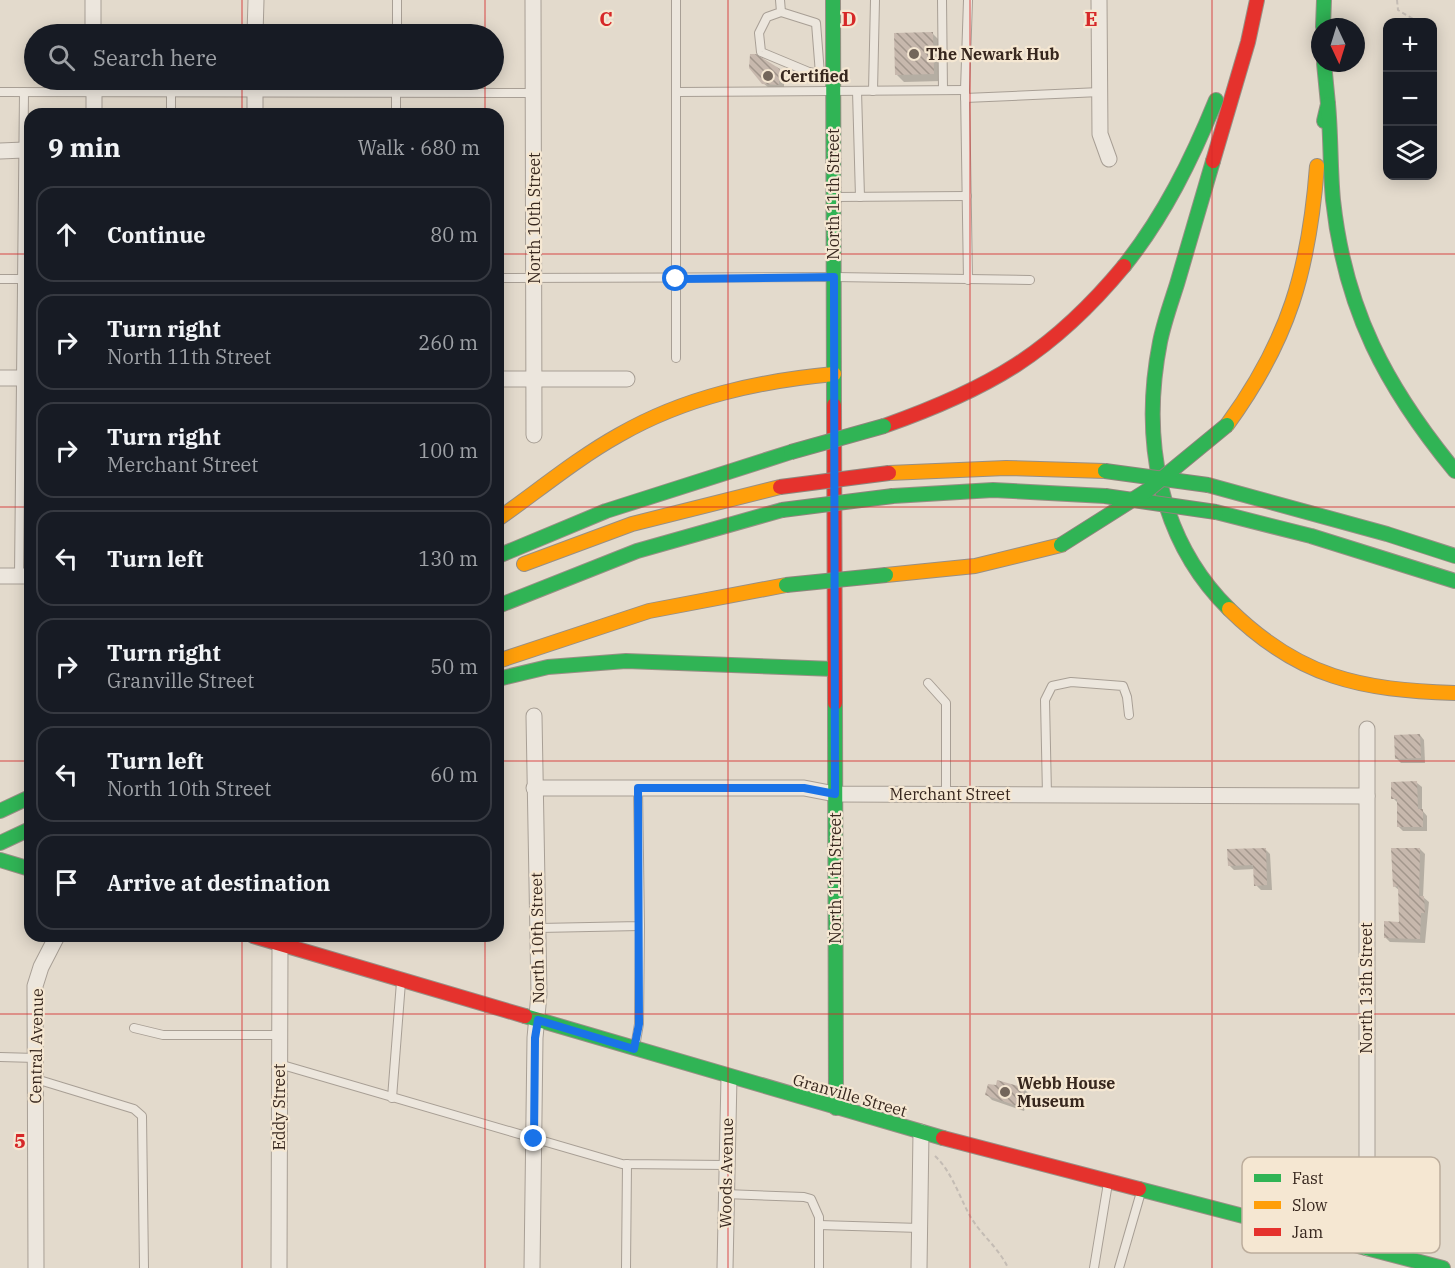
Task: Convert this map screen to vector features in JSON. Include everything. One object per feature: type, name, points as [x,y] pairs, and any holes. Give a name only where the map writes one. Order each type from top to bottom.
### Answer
[{"type":"main road","name":"North 11th Street","points":[[833,0],[829,81],[834,197],[836,1108]]},
{"type":"main road","points":[[1248,0],[1242,42],[1160,341],[1153,390],[1152,421],[1157,469],[1166,509],[1193,566],[1221,601],[1249,629],[1292,658],[1340,679],[1364,686],[1390,690],[1455,693]]},
{"type":"main road","points":[[504,553],[598,512],[651,493],[884,426],[958,398],[1001,376],[1053,339],[1093,301],[1139,245],[1177,184],[1242,42],[1257,0]]},
{"type":"main road","points":[[1323,18],[1324,0]]},
{"type":"main road","points":[[1325,72],[1332,145],[1333,198],[1344,275],[1359,325],[1385,379],[1431,444],[1455,471]]},
{"type":"main road","points":[[504,659],[649,611],[786,585],[981,566],[1022,558],[1061,545],[1128,507],[1188,461],[1227,425],[1256,386],[1270,360],[1298,294],[1313,209],[1318,142],[1328,104]]},
{"type":"main road","points":[[504,515],[609,440],[648,420],[747,387],[793,378],[834,374]]},
{"type":"main road","points":[[508,570],[633,524],[780,487],[889,473],[1006,468],[1105,471],[1208,485],[1388,534],[1455,556]]},
{"type":"main road","points":[[504,604],[611,559],[682,536],[782,510],[893,496],[993,490],[1105,496],[1216,512],[1311,536],[1455,581]]},
{"type":"main road","points":[[504,678],[548,667],[626,661],[834,669]]},
{"type":"main road","points":[[0,811],[24,800]]},
{"type":"main road","points":[[0,843],[24,832]]},
{"type":"main road","points":[[0,855],[23,851]]},
{"type":"main road","points":[[0,860],[24,867]]},
{"type":"main road","name":"Granville Street","points":[[271,942],[836,1108],[1242,1216]]},
{"type":"main road","name":"Granville Street","points":[[1386,1253],[1443,1268]]},
{"type":"street","points":[[93,0],[93,24]]},
{"type":"street","points":[[255,24],[256,0]]},
{"type":"street","name":"North 10th Street","points":[[533,0],[534,435]]},
{"type":"street","points":[[1099,0],[1100,134],[1109,159]]},
{"type":"street","points":[[94,90],[94,108]]},
{"type":"street","points":[[255,90],[255,108]]},
{"type":"street","points":[[0,151],[24,150]]},
{"type":"street","points":[[0,378],[24,378]]},
{"type":"street","points":[[504,379],[627,379]]},
{"type":"street","points":[[0,576],[24,576]]},
{"type":"street","name":"North 10th Street","points":[[532,1268],[539,928],[534,716]]},
{"type":"street","name":"North 13th Street","points":[[1367,729],[1367,1157]]},
{"type":"street","name":"Merchant Street","points":[[534,788],[804,788],[835,794],[1367,796]]},
{"type":"street","name":"Central Avenue","points":[[36,1268],[35,986],[41,967],[54,942]]},
{"type":"street","name":"Eddy Street","points":[[279,1268],[280,945]]},
{"type":"street","name":"Woods Avenue","points":[[725,1268],[729,1077]]},
{"type":"street","points":[[919,1268],[921,1132]]},
{"type":"lane","points":[[397,0],[397,24]]},
{"type":"lane","points":[[676,0],[676,358]]},
{"type":"lane","points":[[780,0],[780,12]]},
{"type":"lane","points":[[873,91],[874,0]]},
{"type":"lane","points":[[942,0],[943,90]]},
{"type":"lane","points":[[968,0],[965,94],[968,280]]},
{"type":"lane","points":[[829,81],[816,24],[780,12],[767,17],[759,33],[761,52],[829,81],[857,91],[943,90],[965,94],[1100,92]]},
{"type":"lane","points":[[677,92],[829,81]]},
{"type":"lane","points":[[0,92],[47,90]]},
{"type":"lane","points":[[171,90],[171,108]]},
{"type":"lane","points":[[356,90],[534,93]]},
{"type":"lane","points":[[857,91],[860,197]]},
{"type":"lane","points":[[24,92],[24,150]]},
{"type":"lane","points":[[396,92],[396,108]]},
{"type":"lane","points":[[834,197],[967,196]]},
{"type":"lane","points":[[504,278],[834,277],[1030,280]]},
{"type":"lane","points":[[0,279],[24,279]]},
{"type":"lane","points":[[1047,795],[1045,700],[1052,686],[1071,682],[1123,686],[1128,697],[1129,715]]},
{"type":"lane","points":[[928,683],[946,703],[946,794]]},
{"type":"lane","points":[[634,1049],[639,1024],[638,788]]},
{"type":"lane","points":[[539,928],[640,926]]},
{"type":"lane","points":[[392,1098],[401,980]]},
{"type":"lane","points":[[134,1028],[164,1035],[278,1035]]},
{"type":"lane","points":[[0,1057],[36,1058]]},
{"type":"lane","points":[[279,1064],[627,1164],[726,1165]]},
{"type":"lane","points":[[36,1079],[134,1109],[142,1116],[144,1131],[144,1268]]},
{"type":"lane","points":[[626,1268],[627,1164]]},
{"type":"lane","points":[[1094,1268],[1108,1182]]},
{"type":"lane","points":[[1119,1268],[1142,1191]]},
{"type":"lane","points":[[725,1194],[804,1197],[815,1204],[819,1225],[819,1268]]},
{"type":"lane","points":[[819,1225],[920,1228]]},
{"type":"path","points":[[1397,0],[1398,10],[1411,18]]},
{"type":"path","points":[[921,1152],[936,1157],[953,1179],[970,1215],[983,1234],[1002,1254],[1008,1268]]},
{"type":"building","name":"The Newark Hub","points":[[933,32],[934,74],[895,75],[894,33]]},
{"type":"building","name":"Certified","points":[[750,54],[756,54],[780,69],[779,85],[762,84],[749,68]]},
{"type":"building","points":[[1420,734],[1421,758],[1395,759],[1394,735]]},
{"type":"building","points":[[1417,781],[1418,809],[1423,809],[1423,827],[1397,827],[1397,799],[1391,799],[1391,782]]},
{"type":"building","points":[[1266,848],[1267,885],[1254,886],[1253,865],[1228,866],[1227,849]]},
{"type":"building","points":[[1391,848],[1420,848],[1419,896],[1424,896],[1425,913],[1421,913],[1420,939],[1384,938],[1384,921],[1399,922],[1398,886],[1393,887]]},
{"type":"building","name":"Webb House Museum","points":[[997,1080],[1025,1088],[1020,1107],[985,1095],[988,1084],[996,1085]]},
{"type":"traffic: fast","points":[[833,0],[834,405]]},
{"type":"traffic: fast","points":[[1323,18],[1324,0]]},
{"type":"traffic: fast","points":[[1324,121],[1328,104],[1325,72]]},
{"type":"traffic: fast","points":[[1124,266],[1152,227],[1176,186],[1216,100]]},
{"type":"traffic: fast","points":[[1328,104],[1333,200],[1347,277],[1359,312],[1389,377],[1430,440],[1455,471]]},
{"type":"traffic: fast","points":[[1213,161],[1162,335],[1155,378],[1153,414],[1155,450],[1161,485],[1171,519],[1186,551],[1205,581],[1229,609]]},
{"type":"traffic: fast","points":[[1061,545],[1148,490],[1227,425]]},
{"type":"traffic: fast","points":[[791,452],[884,426]]},
{"type":"traffic: fast","points":[[504,554],[606,511],[791,452]]},
{"type":"traffic: fast","points":[[1105,471],[1208,485]]},
{"type":"traffic: fast","points":[[1208,485],[1387,534],[1455,556]]},
{"type":"traffic: fast","points":[[893,496],[993,490],[1105,496]]},
{"type":"traffic: fast","points":[[782,510],[893,496]]},
{"type":"traffic: fast","points":[[1105,496],[1216,512]]},
{"type":"traffic: fast","points":[[504,604],[637,551],[782,510]]},
{"type":"traffic: fast","points":[[1216,512],[1311,536],[1455,581]]},
{"type":"traffic: fast","points":[[786,585],[886,575]]},
{"type":"traffic: fast","points":[[504,678],[548,667],[626,661],[834,669]]},
{"type":"traffic: fast","points":[[835,703],[836,1108]]},
{"type":"traffic: fast","points":[[0,811],[24,800]]},
{"type":"traffic: fast","points":[[0,843],[24,832]]},
{"type":"traffic: fast","points":[[0,860],[24,867]]},
{"type":"traffic: fast","points":[[525,1016],[943,1138]]},
{"type":"traffic: fast","points":[[1139,1189],[1242,1216]]},
{"type":"traffic: fast","points":[[1385,1253],[1443,1268]]},
{"type":"traffic: slow","points":[[1227,425],[1266,363],[1281,333],[1292,303],[1308,238],[1317,166]]},
{"type":"traffic: slow","points":[[504,515],[603,444],[670,410],[750,386],[834,374]]},
{"type":"traffic: slow","points":[[889,473],[1006,468],[1105,471]]},
{"type":"traffic: slow","points":[[524,564],[632,524],[780,487]]},
{"type":"traffic: slow","points":[[886,575],[975,566],[1061,545]]},
{"type":"traffic: slow","points":[[504,659],[649,611],[786,585]]},
{"type":"traffic: slow","points":[[1229,609],[1281,651],[1333,676],[1390,688],[1455,693]]},
{"type":"traffic: jam","points":[[1213,161],[1248,42],[1257,0]]},
{"type":"traffic: jam","points":[[884,426],[956,398],[1016,365],[1071,322],[1124,266]]},
{"type":"traffic: jam","points":[[834,405],[835,703]]},
{"type":"traffic: jam","points":[[780,487],[889,473]]},
{"type":"traffic: jam","points":[[273,942],[525,1016]]},
{"type":"traffic: jam","points":[[943,1138],[1139,1189]]},
{"type":"place","name":"The Newark Hub","points":[[914,54]]},
{"type":"place","name":"Certified","points":[[768,76]]},
{"type":"place","name":"Webb House Museum","points":[[1005,1092]]},
{"type":"route","points":[[534,1139],[535,1038],[538,1020],[634,1049],[639,1024],[638,788],[804,788],[835,794],[834,277],[676,279]]}]
